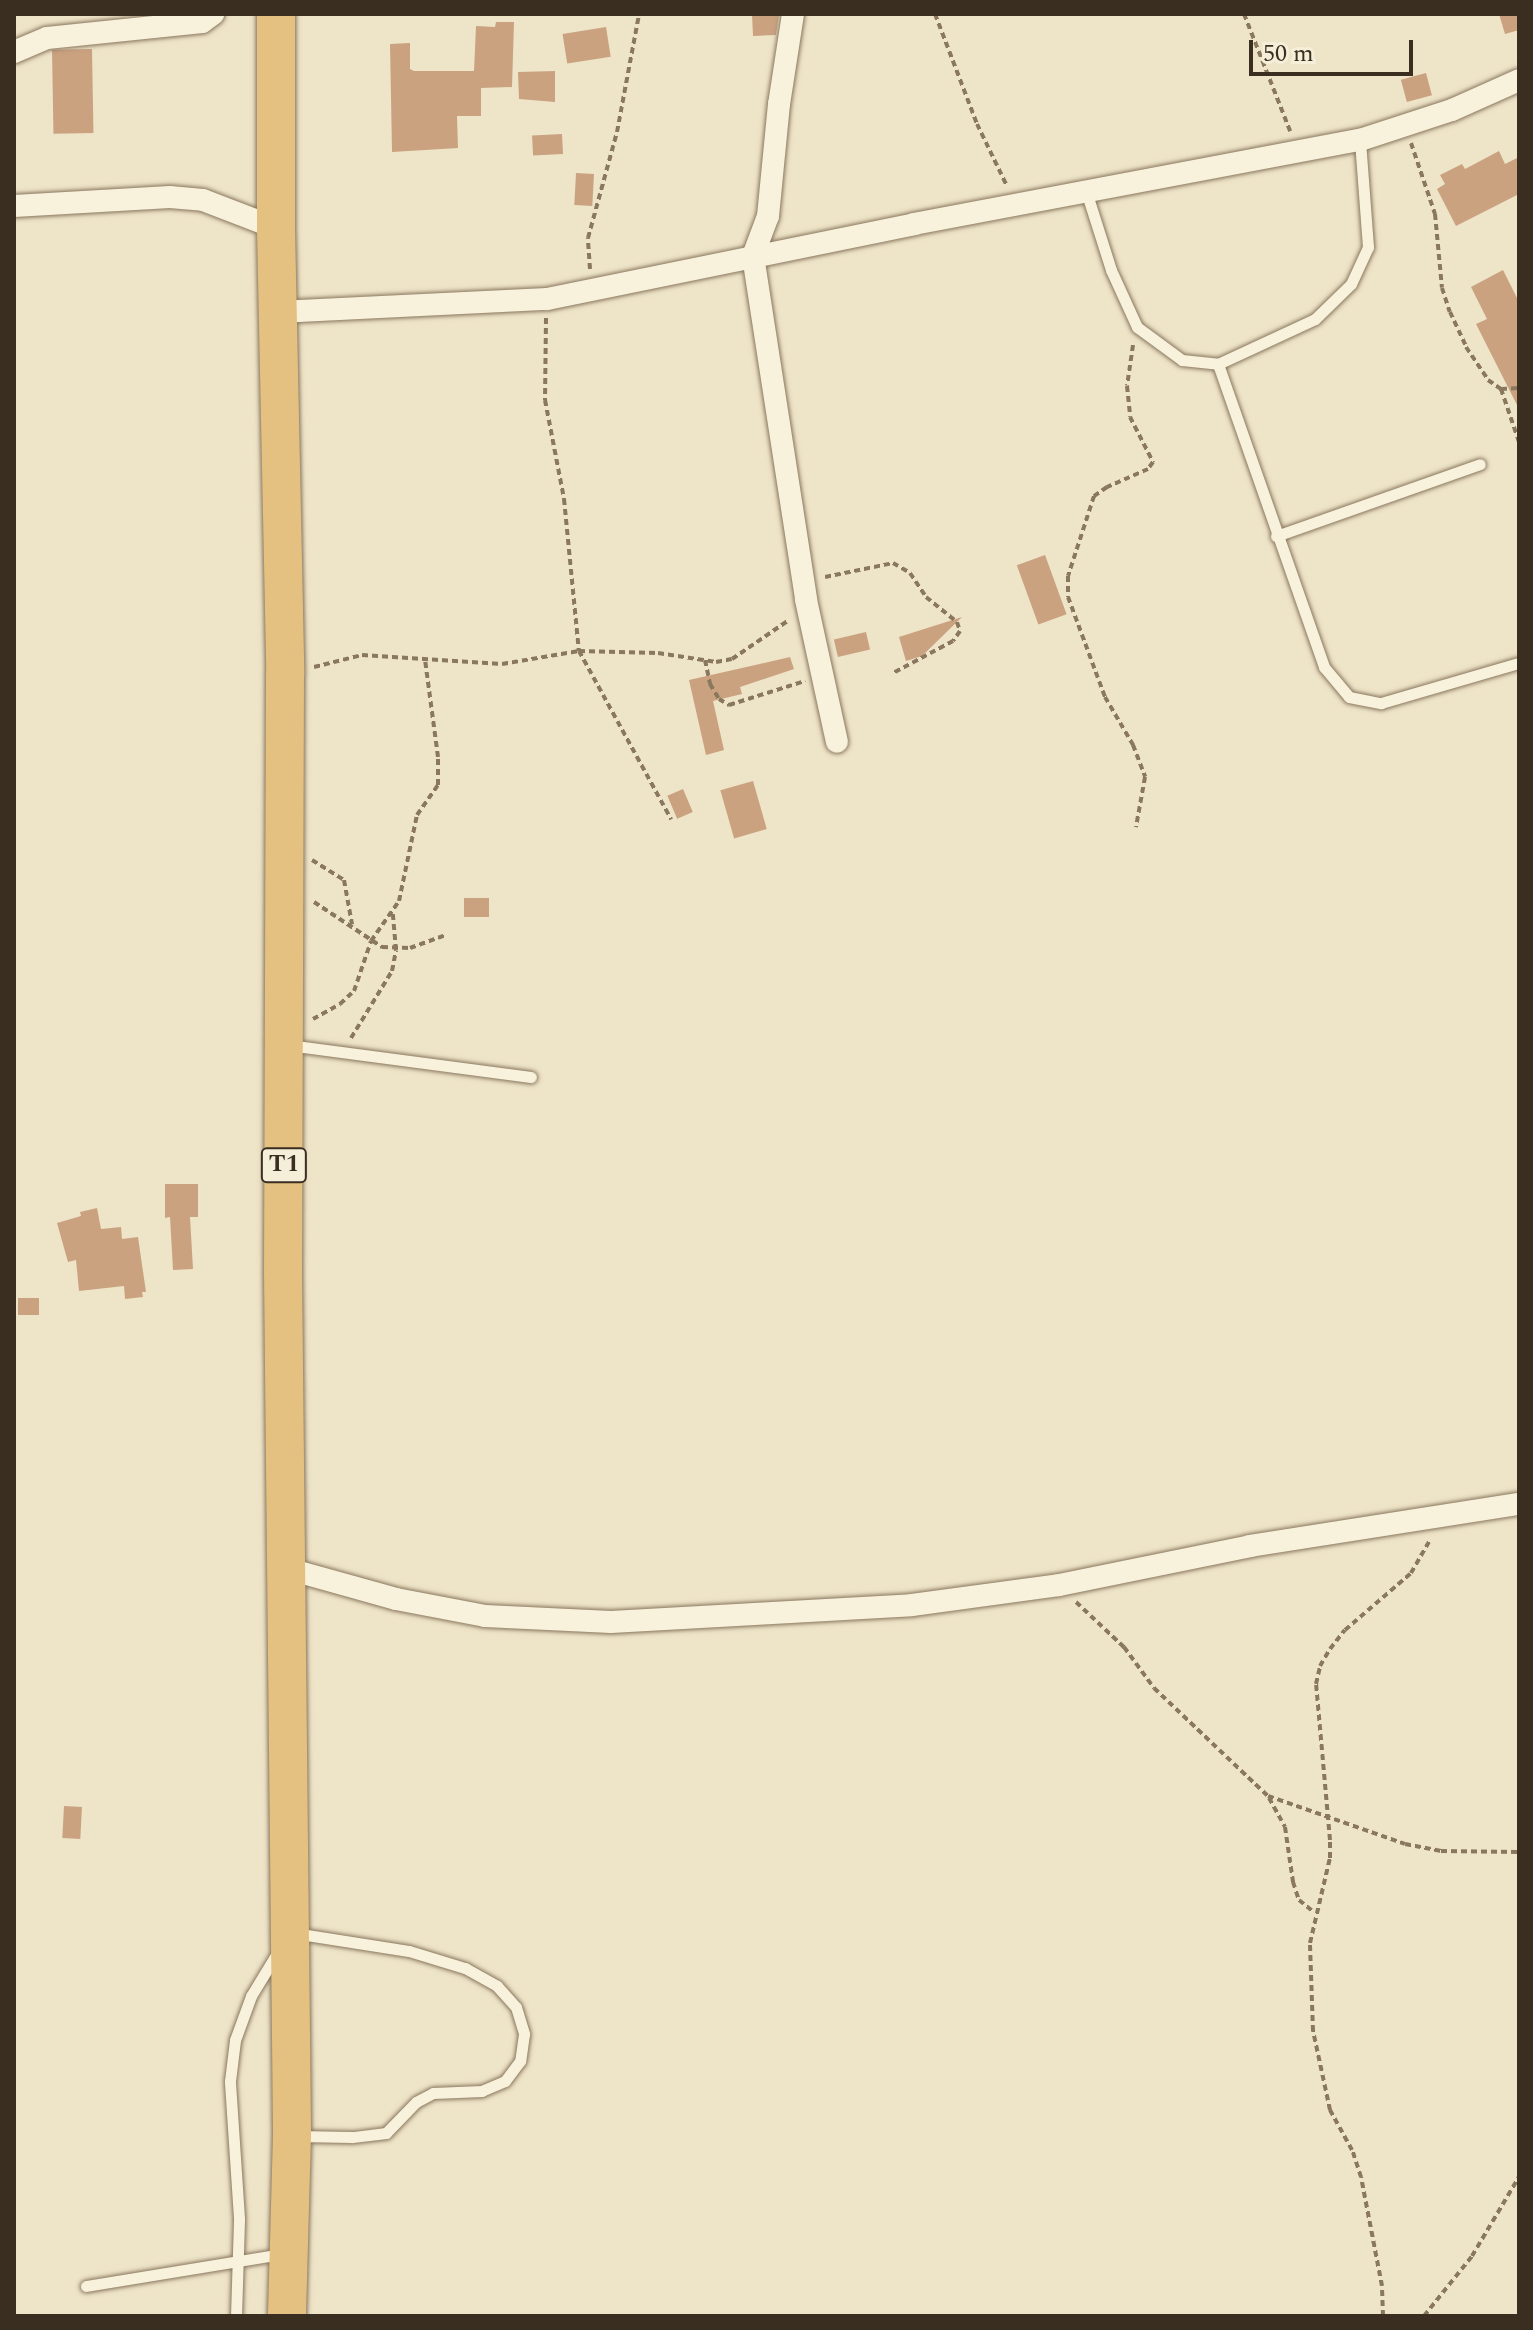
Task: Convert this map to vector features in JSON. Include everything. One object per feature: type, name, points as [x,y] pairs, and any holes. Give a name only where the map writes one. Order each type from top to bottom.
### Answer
[{"type":"highway","name":"T1","points":[[276,14],[276,228],[285,674],[285,1568],[292,2135],[287,2316]]},
{"type":"street","points":[[14,52],[47,38],[202,22],[213,14]]},
{"type":"street","points":[[793,14],[779,104],[768,216],[753,256],[805,592],[837,742]]},
{"type":"street","points":[[279,312],[547,299],[590,291],[1015,204],[1360,140],[1452,110],[1519,80]]},
{"type":"street","points":[[14,206],[170,197],[203,200],[276,228]]},
{"type":"street","points":[[285,1568],[396,1599],[485,1616],[611,1622],[912,1605],[1059,1585],[1250,1546],[1519,1504]]},
{"type":"lane","points":[[1086,191],[1111,270],[1137,327],[1182,360],[1218,364],[1315,319],[1351,284],[1368,247],[1360,140]]},
{"type":"lane","points":[[1218,364],[1324,667],[1349,697],[1381,703],[1519,663]]},
{"type":"lane","points":[[1276,536],[1480,464]]},
{"type":"lane","points":[[284,1036],[343,1050],[531,1077]]},
{"type":"lane","points":[[236,2316],[239,2259],[230,2081],[235,2040],[251,1996],[291,1932],[409,1951],[465,1968],[497,1986],[516,2007],[524,2034],[520,2061],[505,2081],[482,2091],[433,2093],[416,2102],[386,2133],[352,2137],[292,2135]]},
{"type":"lane","points":[[86,2286],[290,2253]]},
{"type":"path","points":[[590,291],[588,238],[617,132],[639,14]]},
{"type":"path","points":[[935,14],[977,124],[1015,204]]},
{"type":"path","points":[[1244,14],[1281,100],[1296,153]]},
{"type":"path","points":[[1404,126],[1435,214],[1442,288],[1450,312],[1477,366],[1501,389],[1519,442]]},
{"type":"path","points":[[547,299],[545,400],[564,499],[579,651],[671,819]]},
{"type":"path","points":[[1136,827],[1145,777],[1133,745],[1105,697],[1068,597],[1068,576],[1094,496],[1148,469],[1153,462],[1130,417],[1129,361],[1137,327]]},
{"type":"path","points":[[1501,389],[1519,388]]},
{"type":"path","points":[[285,674],[362,655],[502,664],[579,651],[658,653],[705,660],[732,659],[789,620],[805,592],[878,564],[893,563],[910,573],[926,597],[957,622],[960,631],[934,653],[893,673]]},
{"type":"path","points":[[284,1036],[320,1016],[354,991],[371,941],[393,913],[404,885],[417,815],[438,785],[438,757],[425,660]]},
{"type":"path","points":[[705,660],[710,684],[719,699],[729,705],[822,675]]},
{"type":"path","points":[[284,834],[306,855],[344,880],[352,925]]},
{"type":"path","points":[[284,886],[352,925],[371,941],[396,950],[445,935]]},
{"type":"path","points":[[343,1050],[381,994],[396,950],[393,913]]},
{"type":"path","points":[[1383,2316],[1382,2286],[1361,2177],[1352,2150],[1330,2110],[1313,2031],[1310,1943],[1330,1858],[1316,1684],[1320,1666],[1345,1630],[1411,1573],[1424,1555],[1437,1519]]},
{"type":"path","points":[[1059,1585],[1124,1647],[1154,1688],[1268,1796],[1285,1827],[1293,1882],[1299,1900],[1315,1913]]},
{"type":"path","points":[[1268,1796],[1375,1834],[1441,1851],[1519,1852]]},
{"type":"path","points":[[1424,2316],[1472,2256],[1519,2177]]},
{"type":"building","points":[[752,14],[779,14],[776,35],[753,36]]},
{"type":"building","points":[[1499,14],[1519,14],[1519,30],[1505,34]]},
{"type":"building","points":[[496,22],[514,22],[512,87],[481,88],[481,116],[457,116],[458,148],[392,152],[390,44],[410,43],[410,69],[414,71],[474,71],[476,26],[495,27]]},
{"type":"building","points":[[606,27],[611,57],[567,64],[563,34]]},
{"type":"building","points":[[92,49],[93,133],[53,134],[52,50]]},
{"type":"building","points":[[555,71],[555,102],[519,99],[518,72]]},
{"type":"building","points":[[1426,73],[1432,95],[1407,102],[1401,80]]},
{"type":"building","points":[[562,134],[563,154],[533,156],[532,136]]},
{"type":"building","points":[[1499,151],[1505,164],[1519,157],[1519,194],[1456,226],[1437,189],[1445,184],[1440,175],[1462,164],[1465,169]]},
{"type":"building","points":[[576,173],[594,174],[592,206],[574,205]]},
{"type":"building","points":[[1503,270],[1519,302],[1519,409],[1476,324],[1487,319],[1471,287]]},
{"type":"building","points":[[1045,555],[1067,614],[1038,624],[1017,565]]},
{"type":"building","points":[[962,617],[922,656],[906,661],[899,637]]},
{"type":"building","points":[[866,632],[870,650],[838,657],[834,639]]},
{"type":"building","points":[[790,657],[794,669],[740,687],[742,694],[713,701],[724,750],[706,755],[689,680]]},
{"type":"building","points":[[753,781],[767,829],[734,838],[720,790]]},
{"type":"building","points":[[683,789],[693,812],[677,819],[667,796]]},
{"type":"building","points":[[464,898],[489,898],[489,917],[464,917]]},
{"type":"building","points":[[165,1184],[198,1184],[198,1217],[190,1217],[193,1269],[173,1270],[170,1217],[165,1218]]},
{"type":"building","points":[[97,1208],[101,1229],[121,1227],[122,1239],[138,1237],[146,1292],[142,1292],[143,1297],[125,1299],[124,1286],[79,1291],[76,1260],[68,1262],[57,1223]]},
{"type":"building","points":[[18,1298],[39,1298],[39,1315],[18,1315]]},
{"type":"building","points":[[64,1806],[82,1807],[80,1839],[62,1838]]}]
